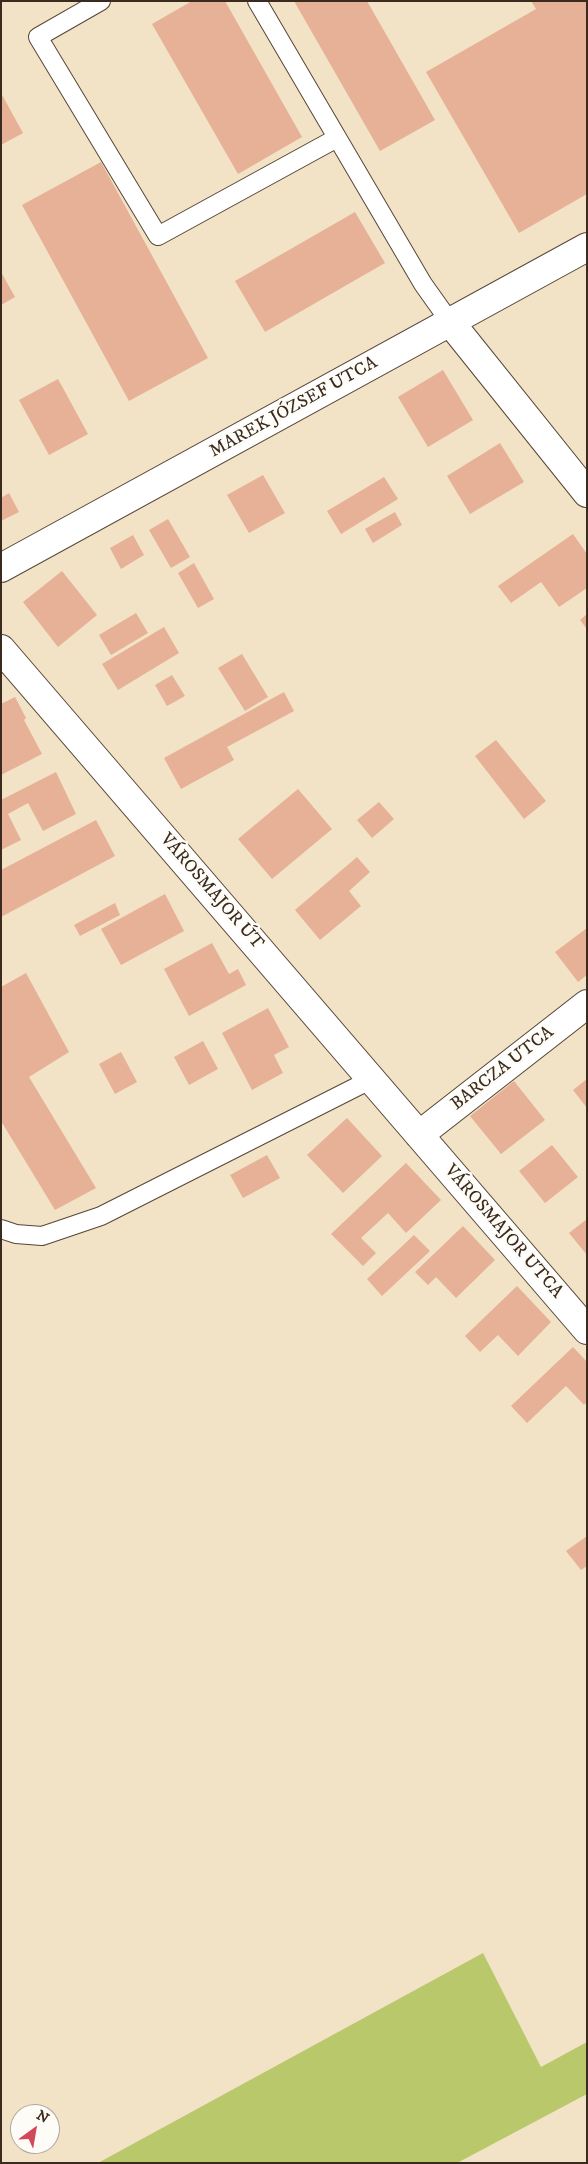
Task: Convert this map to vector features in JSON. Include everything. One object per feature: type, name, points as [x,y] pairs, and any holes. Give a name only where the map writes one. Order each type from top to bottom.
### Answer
[{"type":"street","name":"MAREK JÓZSEF UTCA","points":[[1,568],[587,247]]},
{"type":"street","points":[[450,322],[587,493]]},
{"type":"street","name":"VÁROSMAJOR ÚT","points":[[1,649],[372,1078],[419,1135]]},
{"type":"street","name":"BARCZA UTCA","points":[[419,1135],[587,1004]]},
{"type":"street","name":"VÁROSMAJOR UTCA","points":[[419,1135],[587,1330]]},
{"type":"lane","points":[[101,1],[38,37],[158,236],[337,138]]},
{"type":"lane","points":[[257,1],[423,284],[450,322]]},
{"type":"lane","points":[[1,1228],[16,1234],[42,1236],[101,1216],[372,1078]]},
{"type":"green space","points":[[483,1953],[541,2067],[587,2042],[587,2094],[457,2163],[98,2163]]},
{"type":"building","points":[[192,1],[225,1],[302,137],[238,174],[152,24]]},
{"type":"building","points":[[294,1],[367,1],[435,120],[380,151]]},
{"type":"building","points":[[531,1],[587,1],[587,194],[519,233],[426,72],[536,9]]},
{"type":"building","points":[[1,93],[23,133],[1,145]]},
{"type":"building","points":[[101,162],[208,358],[129,401],[22,205]]},
{"type":"building","points":[[355,212],[385,263],[265,332],[235,281]]},
{"type":"building","points":[[1,272],[15,297],[1,305]]},
{"type":"building","points":[[443,370],[473,420],[428,447],[398,397]]},
{"type":"building","points":[[58,379],[88,434],[49,455],[19,400]]},
{"type":"building","points":[[500,443],[524,482],[470,514],[447,476]]},
{"type":"building","points":[[263,475],[285,513],[249,533],[227,495]]},
{"type":"building","points":[[384,477],[398,499],[341,534],[327,511]]},
{"type":"building","points":[[9,493],[19,512],[1,521],[1,498]]},
{"type":"building","points":[[395,512],[402,525],[373,543],[365,529]]},
{"type":"building","points":[[168,519],[190,557],[171,568],[149,530]]},
{"type":"building","points":[[573,534],[587,554],[587,588],[559,607],[541,582],[511,603],[498,586]]},
{"type":"building","points":[[133,535],[144,555],[121,569],[110,548]]},
{"type":"building","points":[[194,563],[214,599],[198,608],[178,573]]},
{"type":"building","points":[[62,571],[97,615],[58,647],[23,602]]},
{"type":"building","points":[[136,613],[148,633],[111,655],[99,635]]},
{"type":"building","points":[[587,614],[587,629],[580,620]]},
{"type":"building","points":[[164,627],[179,653],[118,690],[102,664]]},
{"type":"building","points":[[242,654],[268,697],[245,711],[218,668]]},
{"type":"building","points":[[172,675],[185,696],[167,706],[155,685]]},
{"type":"building","points":[[284,692],[294,711],[227,747],[234,760],[181,789],[164,758]]},
{"type":"building","points":[[15,697],[26,718],[24,720],[42,754],[1,775],[1,704]]},
{"type":"building","points":[[496,740],[546,801],[524,819],[475,756]]},
{"type":"building","points":[[56,772],[76,814],[43,831],[28,803],[8,814],[21,840],[1,850],[1,800]]},
{"type":"building","points":[[298,789],[332,829],[272,879],[238,839]]},
{"type":"building","points":[[379,802],[394,819],[372,838],[357,820]]},
{"type":"building","points":[[96,820],[115,856],[1,917],[1,870]]},
{"type":"building","points":[[357,857],[370,872],[349,891],[361,906],[320,940],[295,910]]},
{"type":"building","points":[[165,894],[184,931],[121,965],[101,929]]},
{"type":"building","points":[[115,903],[120,915],[80,936],[74,925]]},
{"type":"building","points":[[587,928],[587,975],[578,982],[555,952]]},
{"type":"building","points":[[212,943],[229,974],[238,969],[246,985],[189,1016],[164,969]]},
{"type":"building","points":[[26,973],[69,1052],[29,1077],[96,1188],[55,1210],[1,1121],[1,987]]},
{"type":"building","points":[[268,1008],[289,1047],[274,1055],[283,1073],[252,1090],[222,1033]]},
{"type":"building","points":[[203,1041],[218,1069],[189,1085],[174,1057]]},
{"type":"building","points":[[121,1052],[137,1082],[115,1094],[99,1064]]},
{"type":"building","points":[[587,1079],[587,1108],[573,1090]]},
{"type":"building","points":[[514,1081],[545,1120],[501,1154],[470,1116]]},
{"type":"building","points":[[347,1118],[382,1156],[343,1193],[307,1155]]},
{"type":"building","points":[[552,1145],[578,1177],[545,1203],[519,1171]]},
{"type":"building","points":[[267,1155],[280,1178],[243,1198],[230,1175]]},
{"type":"building","points":[[406,1163],[441,1200],[406,1233],[388,1213],[361,1238],[376,1253],[363,1266],[331,1234]]},
{"type":"building","points":[[587,1219],[587,1255],[569,1233]]},
{"type":"building","points":[[463,1226],[495,1260],[456,1298],[436,1277],[428,1285],[415,1272]]},
{"type":"building","points":[[414,1235],[430,1251],[382,1296],[367,1279]]},
{"type":"building","points":[[517,1286],[551,1322],[518,1356],[498,1335],[480,1352],[465,1336]]},
{"type":"building","points":[[573,1347],[587,1362],[587,1402],[584,1405],[566,1386],[527,1423],[511,1406]]},
{"type":"building","points":[[587,1536],[587,1566],[581,1570],[566,1551]]}]
